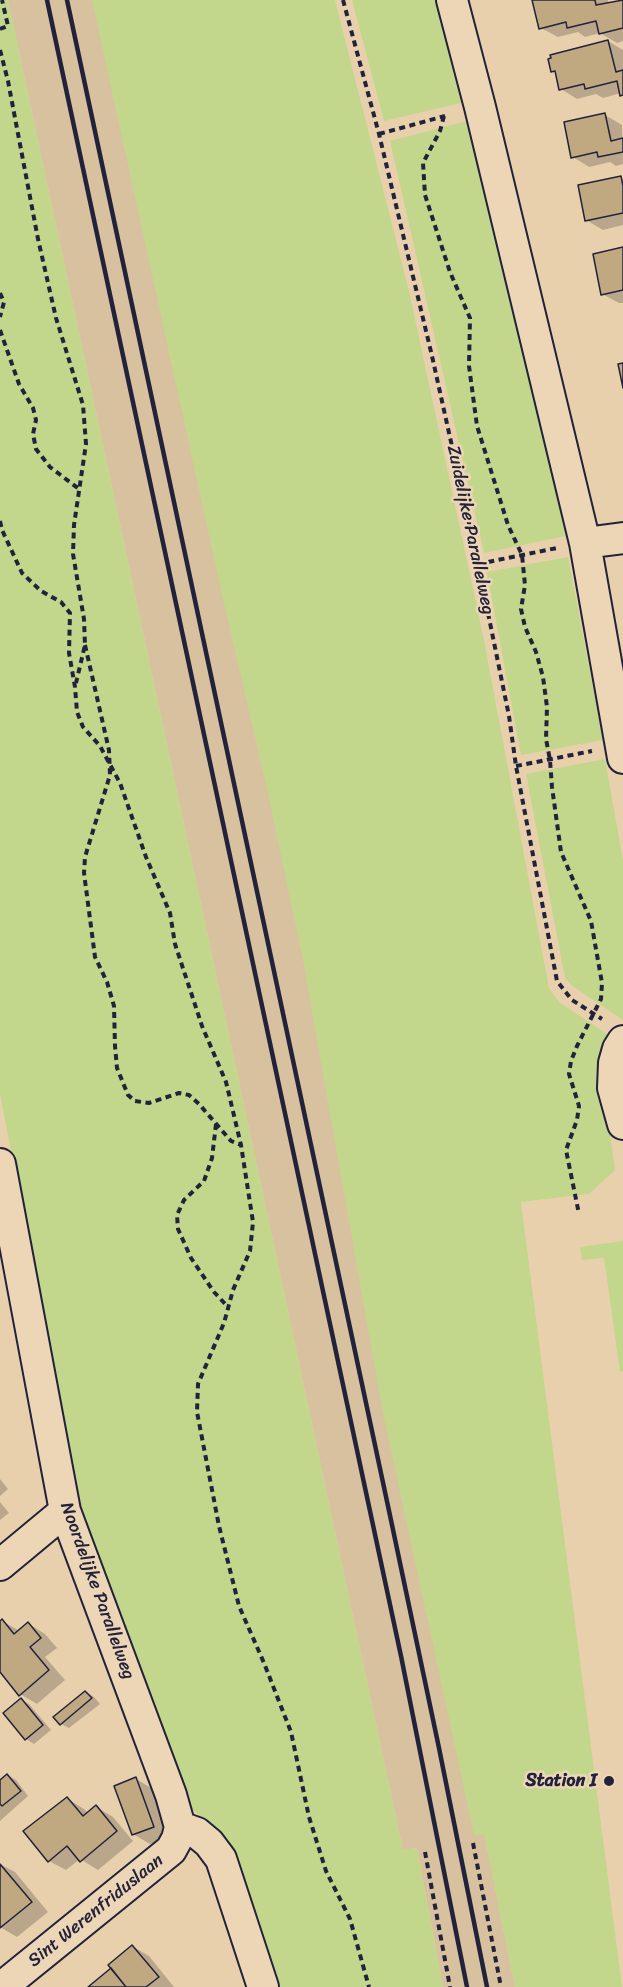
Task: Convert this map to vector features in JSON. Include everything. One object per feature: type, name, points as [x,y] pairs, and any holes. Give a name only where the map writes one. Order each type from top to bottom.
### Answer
[{"type":"street","points":[[452,0],[585,543],[622,751]]},
{"type":"street","points":[[585,543],[623,538]]},
{"type":"street","points":[[616,1032],[618,1049],[614,1063],[614,1088],[623,1124]]},
{"type":"street","name":"Noordelijke Parallelweg","points":[[0,1164],[65,1511],[171,1795],[180,1827]]},
{"type":"street","points":[[0,1564],[65,1511]]},
{"type":"street","points":[[180,1827],[197,1833],[209,1843],[221,1859],[263,1987]]},
{"type":"street","name":"Sint Werenfriduslaan","points":[[2,1987],[171,1850],[180,1827]]},
{"type":"path","points":[[0,29],[8,26],[2,0]]},
{"type":"path","name":"Zuidelijke Parallelweg","points":[[343,0],[379,134],[478,564],[509,716],[516,766],[557,981],[572,1000],[595,1013],[616,1032]]},
{"type":"path","points":[[0,50],[56,318],[83,405],[86,444],[74,525],[73,554],[84,619],[85,645],[109,750],[110,764],[110,775],[85,857],[84,873],[95,957],[107,982],[114,1006],[117,1068],[128,1095],[135,1101],[149,1103],[179,1093],[189,1095],[231,1141],[241,1145]]},
{"type":"path","points":[[379,134],[480,107]]},
{"type":"path","points":[[444,116],[440,131],[423,163],[425,195],[450,272],[470,318],[469,366],[477,426],[508,525],[522,555],[525,585],[521,609],[543,677],[547,707],[546,739],[561,852],[591,921],[602,983],[601,999],[577,1046],[569,1074],[579,1106],[577,1120],[566,1150],[579,1214]]},
{"type":"path","points":[[0,293],[4,302],[0,317]]},
{"type":"path","points":[[0,330],[19,384],[33,408],[36,420],[33,435],[36,449],[50,467],[79,489]]},
{"type":"path","points":[[0,520],[2,530],[22,573],[41,591],[61,602],[70,613],[69,653],[77,712],[84,727],[100,746],[120,783],[146,857],[170,913],[175,944],[202,1026],[226,1082],[241,1145],[253,1222],[250,1251],[233,1290],[224,1323],[198,1384],[197,1412],[219,1526],[239,1606],[291,1732],[309,1817],[326,1871],[350,1919],[369,1987]]},
{"type":"path","points":[[478,564],[585,543]]},
{"type":"path","points":[[75,687],[85,645]]},
{"type":"path","points":[[516,766],[622,751]]},
{"type":"path","points":[[216,1123],[212,1158],[204,1181],[184,1200],[177,1215],[178,1229],[191,1258],[214,1292],[228,1307]]},
{"type":"path","points":[[473,1843],[501,1987]]},
{"type":"path","points":[[424,1852],[450,1987]]},
{"type":"shaded area","points":[[8,0],[118,0],[515,1987],[443,1987],[417,1848],[403,1850]]},
{"type":"green space","points":[[0,0],[8,0],[403,1850],[417,1848],[443,1987],[274,1987],[225,1841],[212,1824],[192,1810],[185,1799],[85,1520],[75,1483],[0,1094]]},
{"type":"green space","points":[[92,0],[335,0],[409,291],[484,640],[549,988],[559,1002],[615,1039],[604,1087],[615,1170],[589,1194],[521,1202],[622,1987],[515,1987],[484,1834],[474,1835],[382,1408],[303,960]]},
{"type":"green space","points":[[352,0],[438,0],[465,102],[384,121]]},
{"type":"green space","points":[[470,120],[566,536],[484,553],[390,141]]},
{"type":"green space","points":[[568,557],[603,740],[521,755],[487,572]]},
{"type":"green space","points":[[605,759],[623,860],[623,1020],[571,985],[565,978],[526,774]]},
{"type":"green space","points":[[623,1241],[623,1371],[620,1372],[604,1258],[582,1260],[580,1247]]},
{"type":"building","points":[[532,0],[595,0],[596,5],[623,0],[623,28],[599,34],[596,21],[567,28],[566,22],[539,29]]},
{"type":"building","points":[[608,40],[616,72],[623,70],[623,95],[620,96],[617,81],[585,89],[584,84],[559,90],[555,71],[551,72],[548,59],[551,58],[550,55]]},
{"type":"building","points":[[605,113],[611,141],[623,138],[623,152],[598,157],[597,152],[571,158],[564,122]]},
{"type":"building","points":[[621,176],[623,213],[585,221],[578,185]]},
{"type":"building","points":[[623,247],[623,290],[601,295],[593,254]]},
{"type":"building","points":[[623,363],[623,388],[618,364]]},
{"type":"building","points":[[2,1619],[14,1634],[28,1622],[41,1638],[30,1647],[49,1670],[19,1696],[0,1672],[0,1621]]},
{"type":"building","points":[[85,1691],[92,1698],[60,1725],[53,1717]]},
{"type":"building","points":[[21,1698],[43,1725],[25,1740],[3,1713]]},
{"type":"building","points":[[7,1774],[21,1791],[2,1806],[0,1804],[0,1780]]},
{"type":"building","points":[[136,1777],[154,1827],[132,1835],[114,1786]]},
{"type":"building","points":[[67,1797],[83,1816],[96,1805],[117,1831],[80,1862],[67,1846],[48,1862],[23,1831]]},
{"type":"building","points":[[0,1864],[32,1902],[0,1928]]},
{"type":"building","points":[[132,1945],[159,1977],[146,1987],[126,1987],[108,1965]]},
{"type":"building","points":[[111,1968],[126,1987],[88,1987]]},
{"type":"railway","points":[[47,0],[401,1656],[467,1987]]},
{"type":"railway","points":[[67,0],[388,1506],[487,1987]]},
{"type":"place","name":"Station I","points":[[609,1781]]}]
